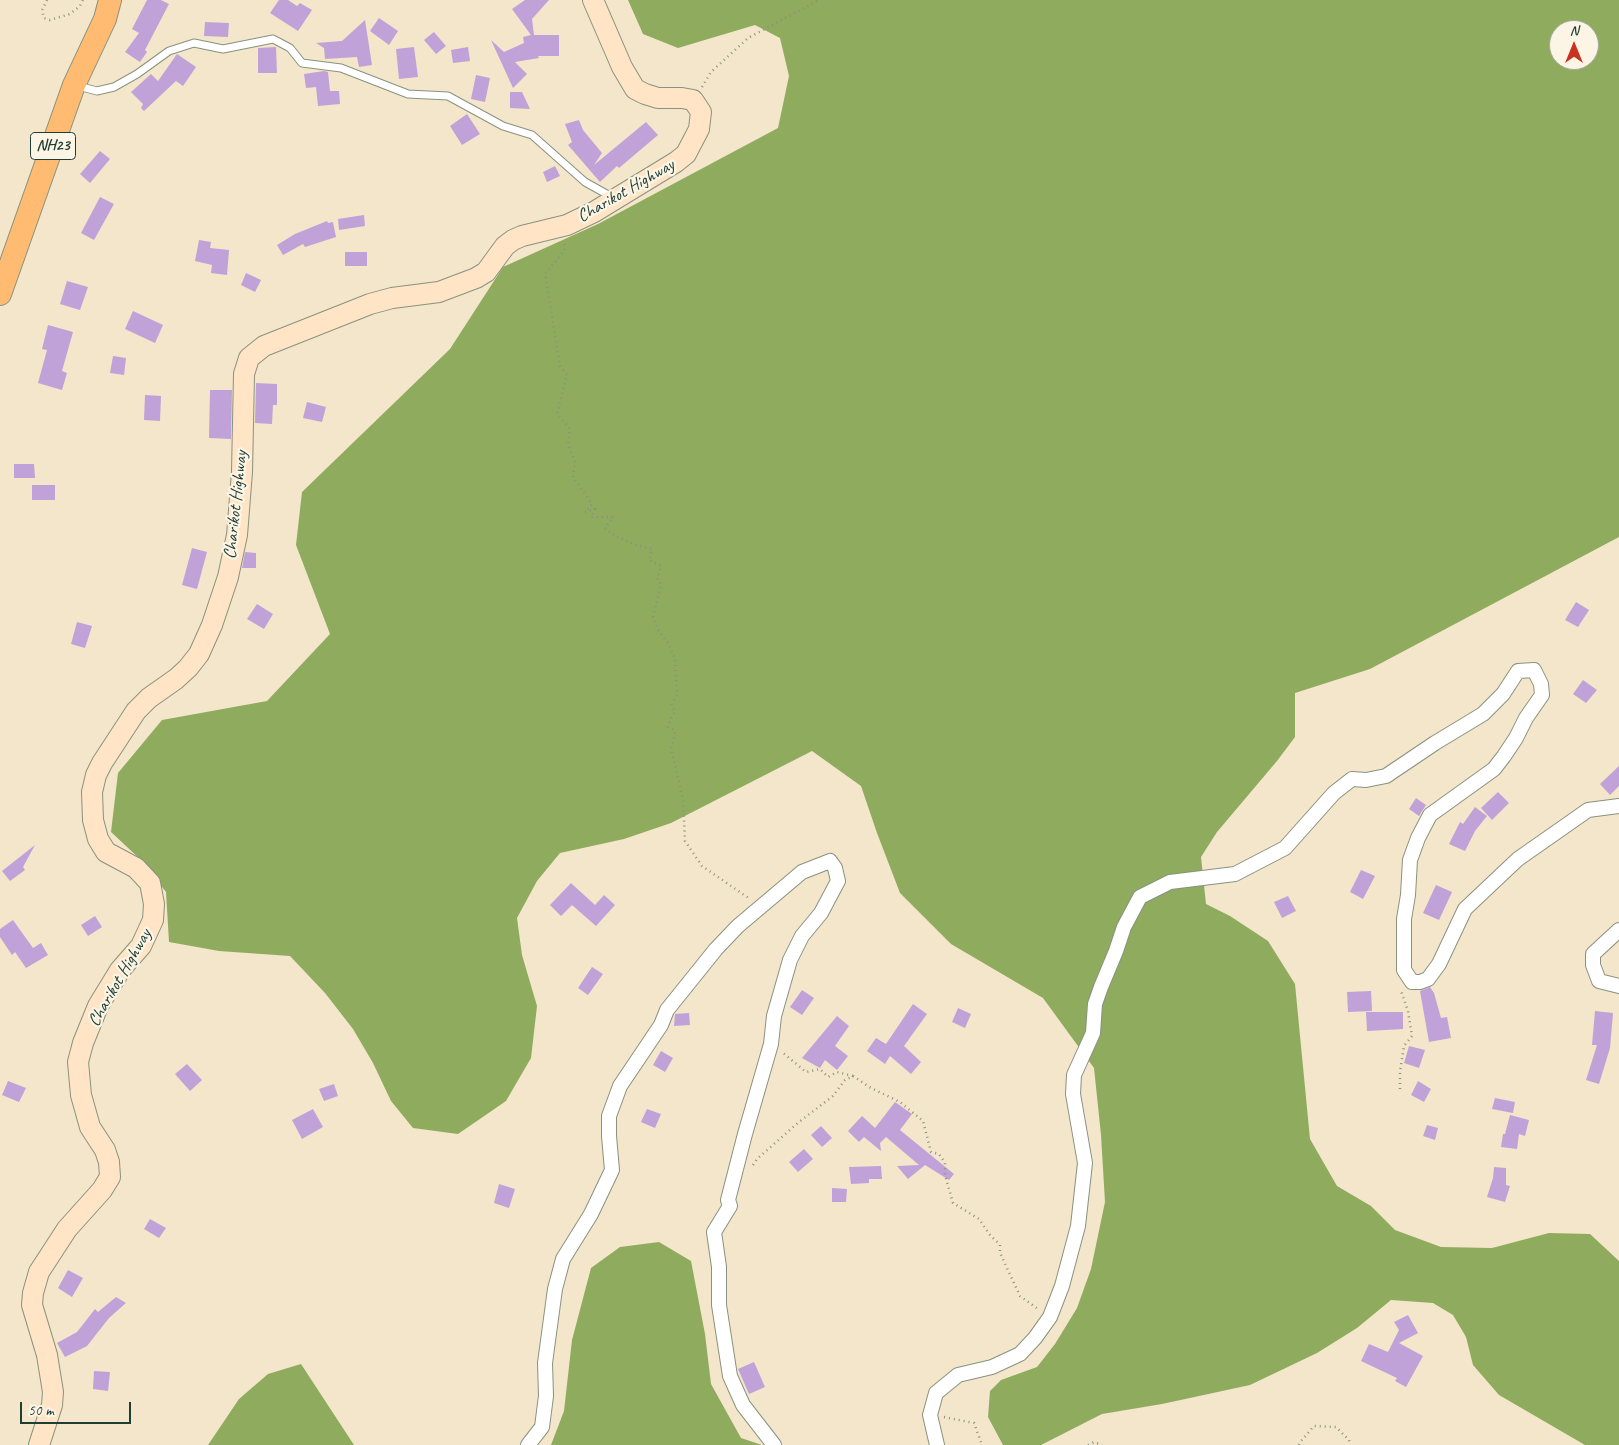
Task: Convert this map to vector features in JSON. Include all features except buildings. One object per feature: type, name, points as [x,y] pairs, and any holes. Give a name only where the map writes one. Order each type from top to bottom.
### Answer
[{"type":"main road","name":"NH23","points":[[0,294],[74,85],[105,19],[110,0]]},
{"type":"main road","points":[[593,0],[622,67],[635,89],[658,98],[694,100]]},
{"type":"main road","name":"Charikot Highway","points":[[39,1445],[52,1405],[53,1392],[47,1355],[32,1305],[33,1293],[39,1272],[67,1229],[102,1190],[110,1177],[109,1162],[105,1150],[90,1127],[81,1095],[78,1062],[83,1043],[98,1006],[120,970],[141,946],[153,920],[154,904],[150,883],[136,868],[106,852],[98,839],[93,820],[92,792],[96,775],[102,763],[136,711],[149,698],[188,668],[199,654],[212,625],[228,577],[237,535],[242,472],[244,374],[250,358],[264,346],[370,304],[392,298],[439,292],[476,278],[486,272],[505,246],[513,240],[567,225],[616,200],[686,154],[699,129],[701,112],[694,100]]},
{"type":"street","points":[[937,1445],[930,1415],[936,1393],[958,1375],[992,1367],[1020,1354],[1035,1338],[1050,1317],[1062,1286],[1078,1226],[1086,1163],[1073,1094],[1074,1076],[1093,1033],[1096,1004],[1101,987],[1124,927],[1140,897],[1170,882],[1235,874],[1285,848],[1334,793],[1352,779],[1366,780],[1386,776],[1483,714],[1502,694],[1518,671],[1534,670],[1541,684],[1542,695],[1526,718],[1516,738],[1494,769],[1430,815],[1418,838],[1410,860],[1408,895],[1404,919],[1404,970],[1412,982],[1428,979],[1439,964],[1465,909],[1518,859],[1588,810],[1619,806]]},
{"type":"street","points":[[528,1445],[542,1427],[546,1396],[545,1363],[555,1289],[563,1259],[591,1214],[612,1170],[609,1116],[620,1086],[661,1025],[667,1010],[716,949],[738,926],[802,872],[830,861],[835,868],[838,881],[821,912],[802,936],[790,960],[774,1016],[771,1044],[728,1200],[730,1206],[714,1232],[719,1267],[719,1305],[730,1376],[744,1405],[774,1445]]},
{"type":"street","points":[[1619,930],[1593,954],[1593,965],[1599,980],[1619,986]]},
{"type":"lane","points":[[74,85],[97,91],[114,87],[137,74],[170,50],[194,43],[223,49],[273,39],[290,48],[302,63],[342,68],[408,94],[448,96],[503,126],[532,135],[585,182],[616,200]]},
{"type":"path","points":[[47,0],[42,10],[44,18],[50,20],[70,14],[80,6],[83,0]]},
{"type":"path","points":[[694,100],[711,72],[748,38],[819,0]]},
{"type":"path","points":[[567,225],[564,251],[545,274],[560,366],[566,375],[557,414],[570,429],[568,444],[576,462],[573,477],[592,504],[585,512],[595,509],[591,517],[614,517],[604,528],[633,544],[652,549],[649,560],[661,566],[657,580],[661,584],[653,617],[658,630],[668,644],[675,659],[677,695],[672,704],[675,712],[670,718],[668,727],[675,731],[671,748],[683,799],[685,841],[702,866],[761,906]]},
{"type":"path","points":[[1400,1089],[1400,1072],[1404,1046],[1412,1036],[1408,1011],[1400,989],[1412,982]]},
{"type":"path","points":[[771,1044],[774,1043],[788,1058],[806,1072],[820,1069],[828,1077],[837,1072],[853,1076],[865,1085],[900,1102],[923,1121],[931,1152],[939,1154],[945,1163],[945,1175],[953,1203],[979,1218],[990,1236],[1000,1245],[1000,1253],[1020,1296],[1050,1317]]},
{"type":"path","points":[[752,1166],[757,1159],[798,1122],[833,1096],[845,1080],[853,1076]]},
{"type":"path","points":[[930,1415],[974,1423],[982,1445]]},
{"type":"path","points":[[1300,1445],[1314,1426],[1336,1427],[1349,1440],[1350,1445]]},
{"type":"path","points":[[1088,1445],[1094,1442],[1102,1445]]},
{"type":"green space","points":[[628,0],[1619,0],[1619,537],[1370,669],[1295,693],[1295,737],[1217,832],[1201,857],[1206,904],[1230,916],[1268,941],[1295,984],[1310,1139],[1337,1186],[1371,1206],[1395,1230],[1441,1247],[1492,1248],[1549,1233],[1590,1234],[1619,1261],[1619,1445],[1585,1445],[1499,1395],[1473,1365],[1466,1337],[1453,1315],[1433,1303],[1391,1300],[1357,1328],[1317,1353],[1250,1385],[1162,1404],[1102,1414],[1041,1445],[1003,1445],[988,1417],[990,1391],[1001,1380],[1037,1367],[1055,1344],[1077,1308],[1091,1269],[1105,1202],[1094,1068],[1043,998],[951,944],[900,893],[861,786],[812,751],[671,823],[624,839],[560,853],[537,881],[517,918],[522,955],[537,1006],[531,1058],[506,1101],[458,1134],[413,1128],[391,1101],[373,1063],[353,1029],[325,993],[290,956],[219,951],[169,942],[166,892],[141,860],[111,832],[118,773],[162,720],[267,701],[330,634],[296,545],[302,492],[450,349],[503,267],[598,224],[778,128],[789,76],[780,38],[755,25],[678,48],[643,34]]},
{"type":"green space","points":[[659,1242],[691,1261],[705,1334],[711,1384],[741,1438],[762,1445],[551,1445],[564,1411],[572,1340],[591,1268],[620,1247]]},
{"type":"green space","points":[[301,1364],[354,1445],[208,1445],[239,1399],[268,1374]]}]
